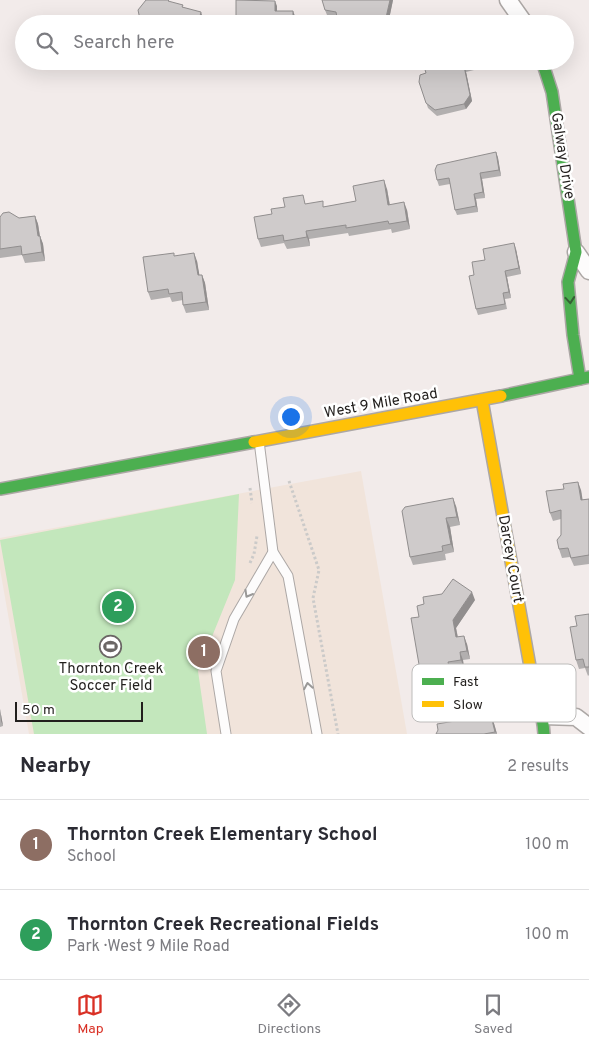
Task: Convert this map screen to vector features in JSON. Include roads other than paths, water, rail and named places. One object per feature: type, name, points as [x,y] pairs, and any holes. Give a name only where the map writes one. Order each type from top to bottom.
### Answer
[{"type":"street","points":[[508,0],[519,15]]},
{"type":"street","name":"Galway Drive","points":[[545,70],[552,92],[576,252],[568,282],[573,335],[584,378]]},
{"type":"street","name":"Galway Drive","points":[[576,252],[589,272]]},
{"type":"street","name":"West 9 Mile Road","points":[[0,488],[482,400],[584,378]]},
{"type":"street","name":"Darcey Court","points":[[482,400],[530,664]]},
{"type":"street","points":[[576,716],[589,727]]},
{"type":"lane","points":[[258,441],[273,552],[288,576],[317,734]]},
{"type":"lane","points":[[226,734],[216,671],[234,619],[273,552]]},
{"type":"place","name":"Thornton Creek Recreational Fields","points":[[118,607]]},
{"type":"place","name":"Thornton Creek Soccer Field","points":[[111,646]]},
{"type":"place","name":"Thornton Creek Elementary School","points":[[204,652]]}]
